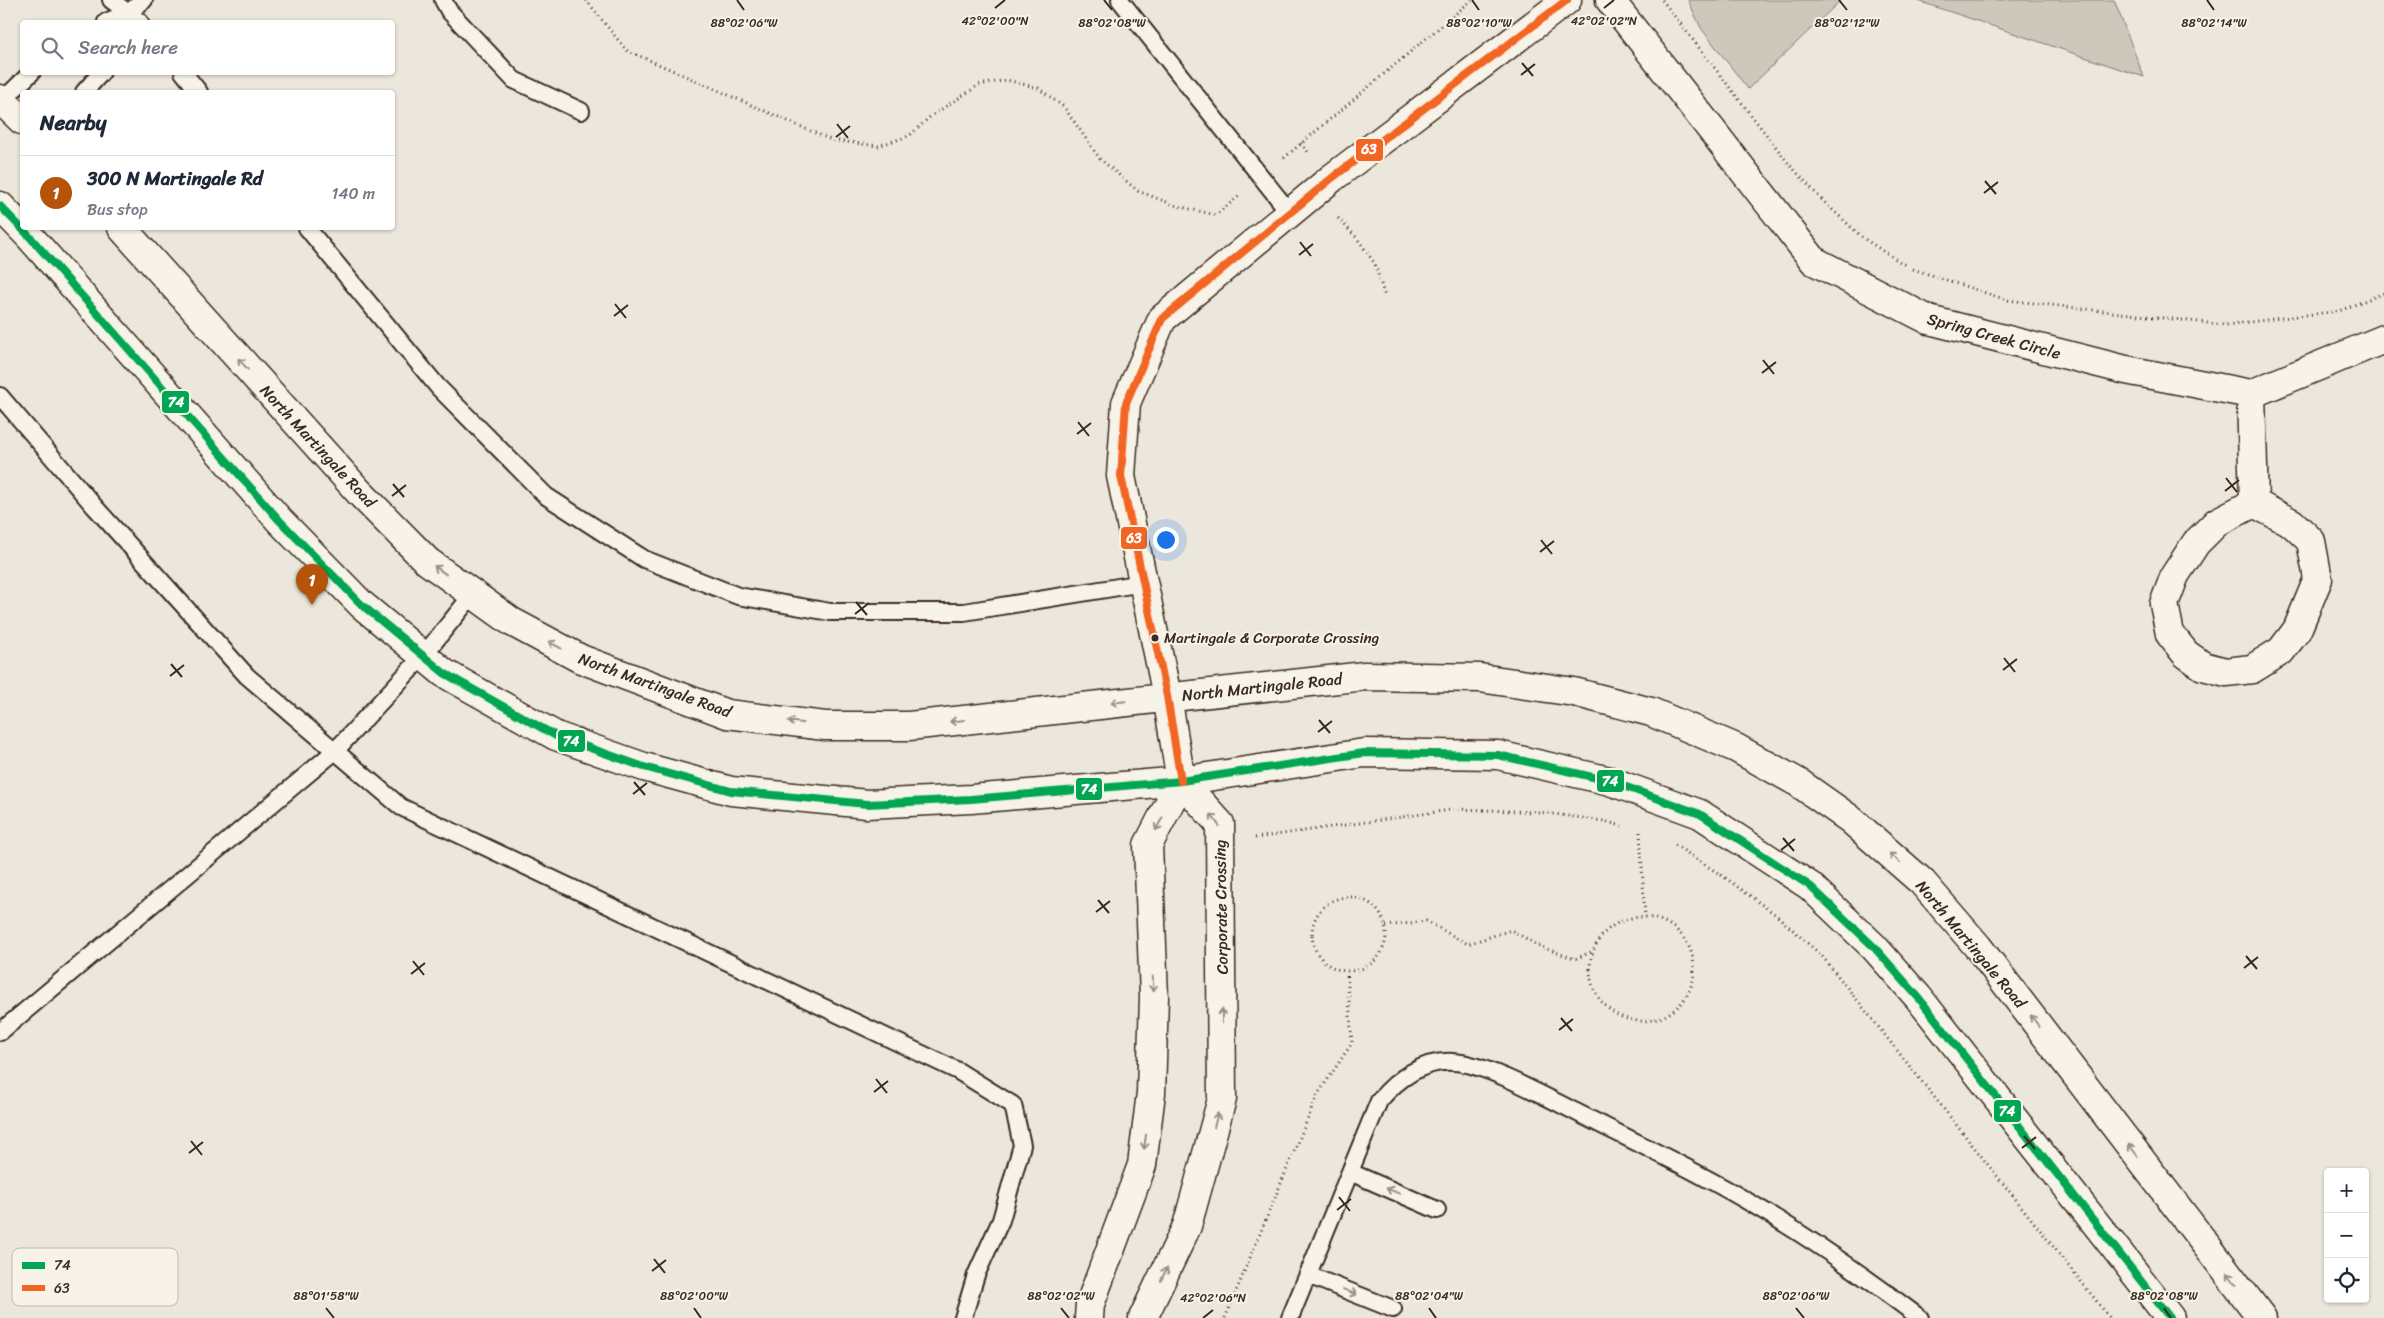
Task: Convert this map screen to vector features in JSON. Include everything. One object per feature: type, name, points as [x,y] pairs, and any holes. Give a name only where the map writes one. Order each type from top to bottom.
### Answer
[{"type":"street","points":[[1085,1314],[1142,1165],[1151,1093],[1154,997],[1148,845],[1181,781],[1167,696],[1121,476],[1126,403],[1162,319],[1332,178],[1567,0]]},
{"type":"street","name":"Spring Creek Circle","points":[[1610,0],[1814,261],[1929,320],[2126,370],[2252,394]]},
{"type":"street","points":[[1,100],[20,118]]},
{"type":"street","points":[[0,206],[20,227]]},
{"type":"street","points":[[23,230],[280,521],[362,605],[444,673],[556,736],[644,767],[730,791],[867,804],[971,799],[1181,781],[1364,753],[1498,755],[1610,781],[1700,814],[1810,886],[1874,947],[1918,998],[2170,1318]]},
{"type":"street","name":"North Martingale Road","points":[[124,230],[359,492],[427,561],[512,622],[581,659],[727,714],[825,726],[909,726],[1167,696],[1365,676],[1480,678],[1574,692],[1651,712],[1736,748],[1799,782],[1850,819],[1922,882],[1978,947],[2262,1318]]},
{"type":"street","points":[[2254,503],[2252,394],[2384,338]]},
{"type":"street","points":[[2254,503],[2292,523],[2311,541],[2318,579],[2297,630],[2281,651],[2252,669],[2226,672],[2203,666],[2186,654],[2170,634],[2164,604],[2175,575],[2196,543],[2217,522],[2254,503]]},
{"type":"street","name":"Corporate Crossing","points":[[1144,1318],[1187,1226],[1222,1099],[1220,824],[1181,781]]},
{"type":"lane","points":[[111,0],[131,19],[144,0]]},
{"type":"lane","points":[[443,0],[449,11],[514,80],[581,111]]},
{"type":"lane","points":[[1120,0],[1290,213]]},
{"type":"lane","points":[[1,100],[29,75]]},
{"type":"lane","points":[[86,90],[99,75]]},
{"type":"lane","points":[[185,75],[197,90]]},
{"type":"lane","points":[[309,230],[438,386],[546,496],[644,559],[738,596],[830,612],[964,612],[1143,583]]},
{"type":"lane","points":[[0,396],[6,414],[247,676],[401,806],[958,1071],[1013,1105],[1022,1145],[1001,1220],[976,1275],[963,1318]]},
{"type":"lane","points":[[0,1032],[335,751],[423,656],[473,594]]},
{"type":"lane","points":[[1290,1318],[1379,1101],[1390,1088],[1407,1074],[1432,1064],[1453,1062],[1478,1067],[1549,1099],[1699,1175],[1763,1211],[1920,1318]]},
{"type":"lane","points":[[1350,1172],[1437,1210]]},
{"type":"lane","points":[[1308,1275],[1393,1309]]},
{"type":"path","points":[[586,0],[626,50],[832,140],[878,146],[909,136],[931,116],[979,85],[1007,80],[1038,88],[1064,107],[1100,159],[1138,191],[1177,206],[1216,215],[1472,0]]},
{"type":"path","points":[[1662,0],[1789,164],[1823,201],[1863,238],[1911,268],[2007,300],[2225,325],[2339,311],[2384,293]]},
{"type":"path","points":[[1301,143],[1332,178],[1337,217],[1357,238],[1375,264],[1385,297]]},
{"type":"path","points":[[1257,838],[1457,809],[1539,812],[1604,820],[1650,835]]},
{"type":"path","points":[[1640,832],[1645,917]]},
{"type":"path","points":[[1668,841],[1727,879],[1776,914],[1822,956],[2110,1318]]},
{"type":"path","points":[[1348,896],[1361,898],[1372,904],[1381,914],[1386,926],[1386,937],[1378,958],[1369,966],[1347,972],[1334,969],[1324,962],[1316,952],[1312,940],[1311,927],[1316,915],[1324,906],[1335,899],[1348,896]]},
{"type":"path","points":[[1645,917],[1662,920],[1678,930],[1688,945],[1694,962],[1693,980],[1686,996],[1674,1010],[1659,1019],[1640,1021],[1623,1018],[1608,1008],[1596,995],[1590,978],[1590,960],[1594,950],[1608,929],[1619,922],[1645,917]]},
{"type":"path","points":[[1386,926],[1426,921],[1468,944],[1511,930],[1541,947],[1575,958],[1594,950]]},
{"type":"path","points":[[1225,1318],[1318,1094],[1352,1043],[1347,972]]},
{"type":"shaded area","points":[[1688,0],[1841,0],[1748,89],[1701,28]]},
{"type":"shaded area","points":[[1915,0],[2114,0],[2144,77]]},
{"type":"transit line","name":"63","points":[[1181,781],[1167,696],[1121,476],[1126,403],[1162,319],[1332,178],[1567,0]]},
{"type":"transit line","name":"74","points":[[0,206],[20,227]]},
{"type":"transit line","name":"74","points":[[23,230],[280,521],[362,605],[444,673],[556,736],[644,767],[731,791],[867,804],[971,799],[1181,781],[1364,753],[1498,755],[1610,781],[1700,814],[1810,886],[1874,947],[1918,997],[2170,1318]]},
{"type":"place","name":"300 N Martingale Rd","points":[[312,605]]},
{"type":"place","name":"Martingale & Corporate Crossing","points":[[1155,638]]}]
